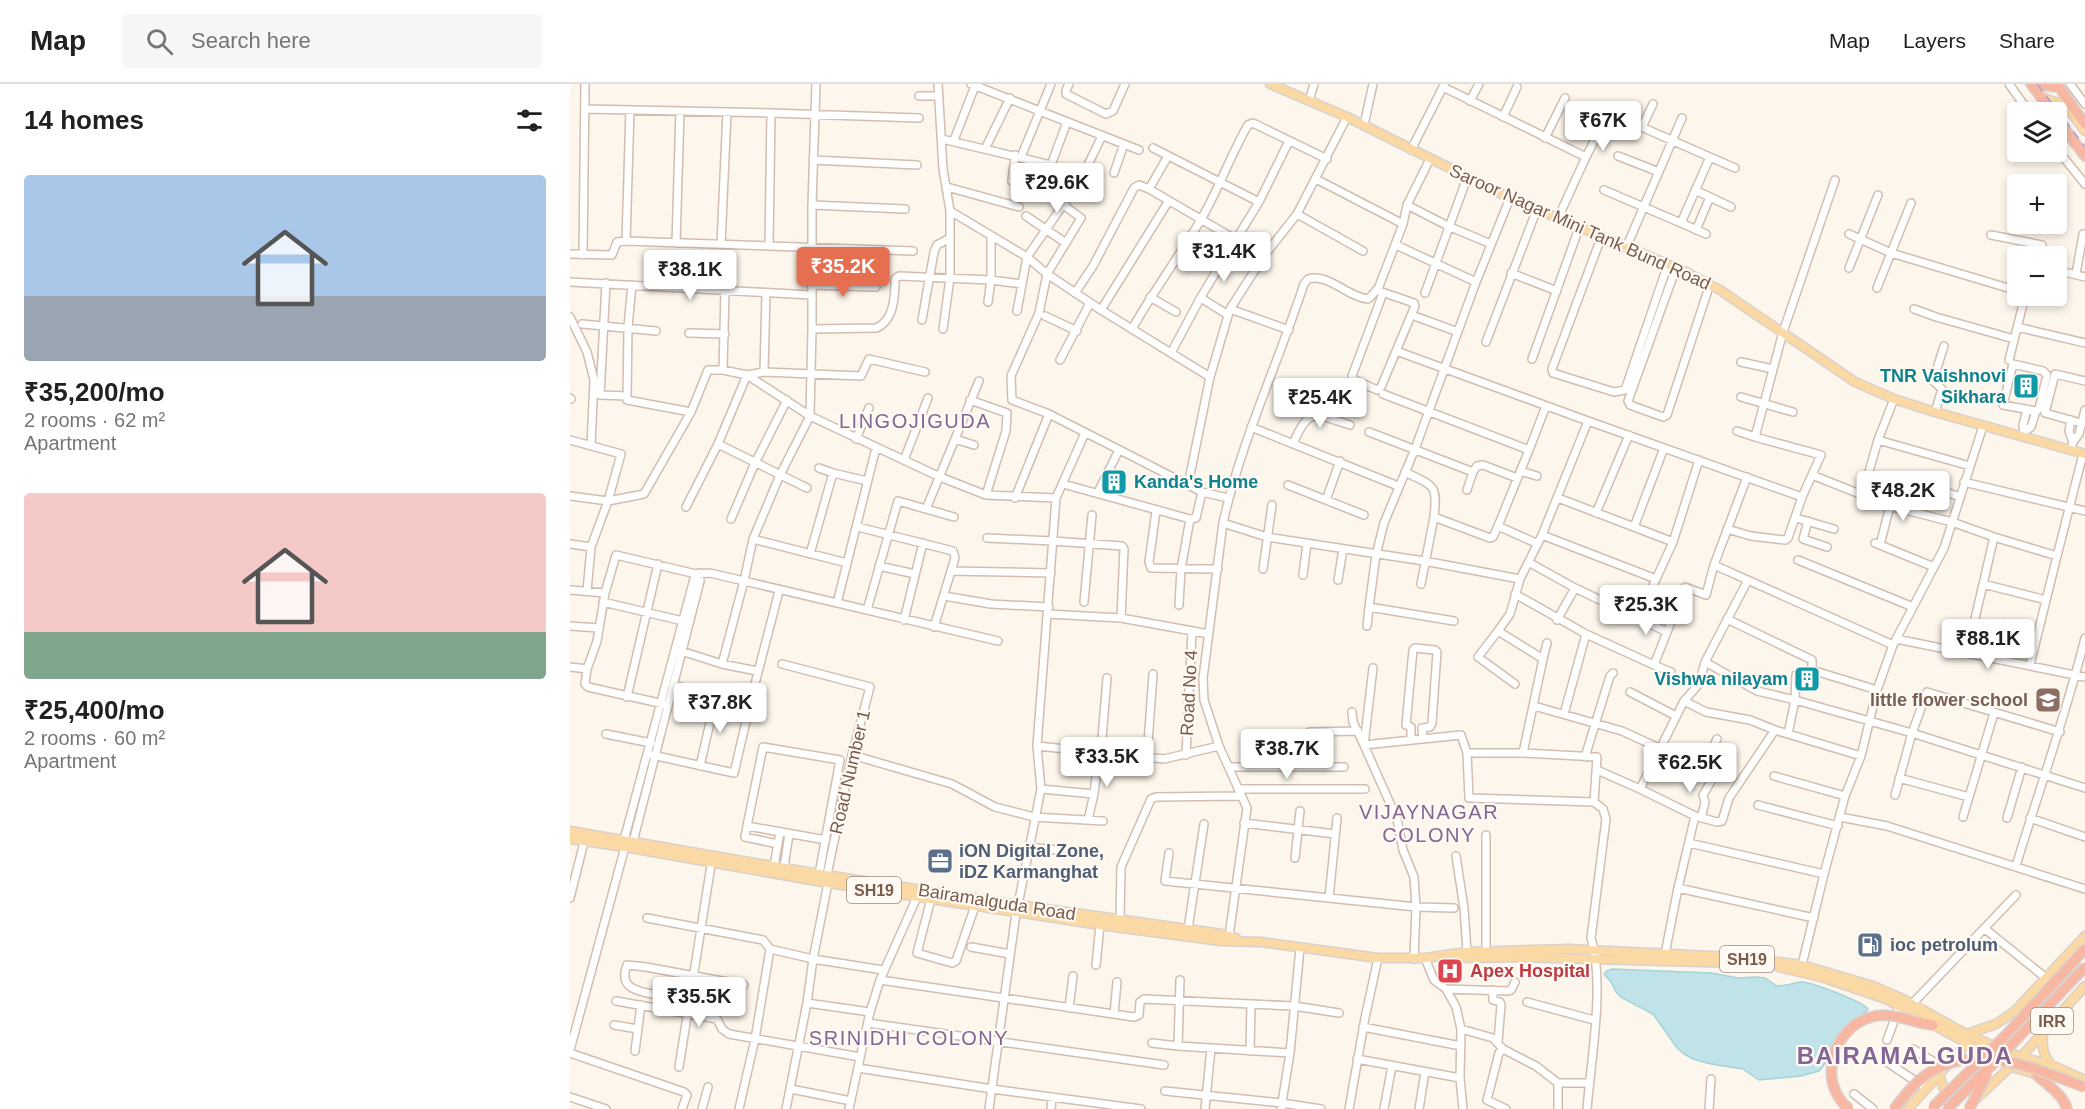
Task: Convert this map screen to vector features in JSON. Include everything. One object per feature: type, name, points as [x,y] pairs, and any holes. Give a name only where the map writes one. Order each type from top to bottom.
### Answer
[{"type":"highway","points":[[2032,84],[2058,85],[2085,124]]},
{"type":"highway","points":[[2032,84],[2044,102]]},
{"type":"highway","points":[[2067,132],[2085,156]]},
{"type":"highway","name":"IRR","points":[[1931,1108],[2005,1036],[2085,949]]},
{"type":"highway","name":"IRR","points":[[1949,1109],[2085,967]]},
{"type":"highway","points":[[1849,1109],[1836,1091],[1831,1076],[1832,1060],[1837,1044],[1846,1032],[1859,1021],[1874,1016],[1890,1015],[1933,1025]]},
{"type":"highway","points":[[1894,1109],[1922,1078],[1935,1069],[1968,1059],[1986,1058],[2004,1061],[2085,1087]]},
{"type":"highway","points":[[1967,1109],[1992,1065]]},
{"type":"highway","points":[[2036,1074],[2054,1090],[2066,1104],[2067,1109]]},
{"type":"main road","name":"Saroor Nagar Mini Tank Bund Road","points":[[1270,84],[1364,125],[1510,198],[1710,284],[1855,382],[1894,399],[1935,412],[1983,426],[2072,446],[2084,454]]},
{"type":"main road","points":[[2039,95],[2065,105],[2085,130]]},
{"type":"main road","name":"Bairamalguda Road","points":[[570,831],[712,859],[1017,909],[1100,925],[1221,941],[1247,941],[1378,958],[1425,958],[1467,952],[1557,949],[1595,955]]},
{"type":"main road","name":"Bairamalguda Road","points":[[570,839],[584,842],[627,843]]},
{"type":"main road","name":"Bairamalguda Road","points":[[712,859],[779,866],[917,897],[975,906],[1120,920],[1188,929],[1247,941]]},
{"type":"main road","points":[[1967,1034],[1996,1024],[2017,1009],[2085,936]]},
{"type":"main road","name":"Bairamalguda Road","points":[[1454,954],[1467,958],[1595,955],[1766,965],[1794,970],[1873,986],[1967,1034],[2021,1057]]},
{"type":"main road","name":"Bairamalguda Road","points":[[1633,957],[1665,954],[1732,957],[1802,965],[1900,1005],[1966,1044],[2011,1067]]},
{"type":"main road","name":"IRR","points":[[2011,1067],[2085,986]]},
{"type":"main road","points":[[2017,1009],[2017,1018],[2021,1024],[2031,1031],[2042,1033],[2044,1056],[2051,1065]]},
{"type":"main road","points":[[1908,1109],[1966,1044]]},
{"type":"main road","name":"SH19","points":[[2021,1057],[2051,1065],[2085,1087]]},
{"type":"main road","points":[[1967,1109],[2011,1067]]},
{"type":"main road","name":"SH19","points":[[2011,1067],[2085,1087]]},
{"type":"main road","points":[[1941,1072],[1949,1109]]},
{"type":"street","points":[[583,255],[585,84]]},
{"type":"street","points":[[722,664],[753,539],[780,475],[810,416],[811,246],[816,84]]},
{"type":"street","points":[[938,84],[943,169],[950,210],[950,278],[943,329]]},
{"type":"street","points":[[1035,186],[1012,181],[1018,156],[1052,84]]},
{"type":"street","points":[[1069,84],[1066,94],[1110,114],[1125,84]]},
{"type":"street","points":[[1309,101],[1314,84]]},
{"type":"street","points":[[1364,125],[1373,84]]},
{"type":"street","points":[[1470,101],[1479,84]]},
{"type":"street","points":[[2009,84],[2022,102]]},
{"type":"street","points":[[2070,84],[2085,104]]},
{"type":"street","points":[[954,141],[973,85],[1139,150]]},
{"type":"street","points":[[1411,150],[1444,86],[1586,158]]},
{"type":"street","points":[[1503,117],[1517,87]]},
{"type":"street","points":[[919,96],[937,96]]},
{"type":"street","points":[[985,149],[1010,98]]},
{"type":"street","points":[[1545,138],[1565,98]]},
{"type":"street","points":[[1642,127],[1653,104]]},
{"type":"street","points":[[586,109],[918,118]]},
{"type":"street","points":[[626,241],[630,110]]},
{"type":"street","points":[[676,243],[680,111]]},
{"type":"street","points":[[721,244],[727,112]]},
{"type":"street","points":[[768,245],[771,113]]},
{"type":"street","points":[[1558,218],[1608,114]]},
{"type":"street","points":[[1188,485],[1210,377],[1229,312],[1264,256],[1297,214],[1347,117]]},
{"type":"street","points":[[1626,248],[1642,206],[1682,118]]},
{"type":"street","points":[[1051,165],[1067,122]]},
{"type":"street","points":[[1630,122],[1735,168]]},
{"type":"street","points":[[1132,329],[1201,219],[1250,124],[1327,159]]},
{"type":"street","points":[[1017,311],[1027,257],[1081,179],[1102,136]]},
{"type":"street","points":[[942,139],[1051,165],[1093,186]]},
{"type":"street","points":[[1171,353],[1259,202],[1289,141]]},
{"type":"street","points":[[1114,173],[1124,144]]},
{"type":"street","points":[[1153,148],[1259,202]]},
{"type":"street","points":[[1149,189],[1168,156]]},
{"type":"street","points":[[1618,156],[1659,172]]},
{"type":"street","points":[[1681,223],[1710,157]]},
{"type":"street","points":[[1229,936],[1247,808],[1219,746],[1204,700],[1203,677],[1228,498],[1251,427],[1289,330],[1304,284],[1308,279],[1322,278],[1361,299],[1377,296],[1414,303],[1415,306],[1381,387],[1377,390],[1353,379],[1352,376],[1377,296],[1396,245],[1407,204],[1430,159]]},
{"type":"street","points":[[813,160],[917,165]]},
{"type":"street","points":[[2067,162],[2085,184]]},
{"type":"street","points":[[1425,293],[1467,178]]},
{"type":"street","points":[[1316,179],[1402,224]]},
{"type":"street","points":[[1755,437],[1784,332],[1835,180]]},
{"type":"street","points":[[1075,293],[1093,266],[1134,188],[1141,185],[1264,256]]},
{"type":"street","points":[[947,187],[1019,207]]},
{"type":"street","points":[[1604,190],[1706,234]]},
{"type":"street","points":[[1695,190],[1731,207]]},
{"type":"street","points":[[986,495],[1006,431],[1007,413],[1012,400],[1011,376],[1040,313],[1047,274],[1081,218],[1065,204],[1047,193]]},
{"type":"street","points":[[1849,268],[1878,195]]},
{"type":"street","points":[[1696,230],[1710,197]]},
{"type":"street","points":[[1367,626],[1376,555],[1384,523],[1415,449],[1476,282],[1510,198]]},
{"type":"street","points":[[1101,310],[1168,202]]},
{"type":"street","points":[[1877,288],[1911,203]]},
{"type":"street","points":[[1407,204],[1448,226],[1491,244]]},
{"type":"street","points":[[812,205],[905,209]]},
{"type":"street","points":[[1486,342],[1537,209]]},
{"type":"street","points":[[950,210],[1027,257],[1047,274],[1090,303],[1210,377]]},
{"type":"street","points":[[1297,214],[1363,251]]},
{"type":"street","points":[[1026,216],[1066,243]]},
{"type":"street","points":[[1532,360],[1580,228]]},
{"type":"street","points":[[1849,234],[1891,253],[2007,288]]},
{"type":"street","points":[[2076,274],[2083,234]]},
{"type":"street","points":[[1991,235],[2042,246]]},
{"type":"street","points":[[988,302],[991,280],[991,236]]},
{"type":"street","points":[[922,320],[935,248],[950,238]]},
{"type":"street","points":[[1601,238],[1552,369],[1553,373],[1614,392],[1625,390],[1672,266]]},
{"type":"street","points":[[570,254],[612,255],[617,242],[626,241],[913,251]]},
{"type":"street","points":[[1396,245],[1476,282]]},
{"type":"street","points":[[1672,266],[1629,401],[1630,405],[1663,417],[1667,415],[1710,284]]},
{"type":"street","points":[[2067,272],[2085,277]]},
{"type":"street","points":[[1511,273],[1557,291]]},
{"type":"street","points":[[812,329],[881,326],[890,318],[896,276],[929,276],[1022,284]]},
{"type":"street","points":[[570,282],[811,295]]},
{"type":"street","points":[[606,284],[600,395],[626,396]]},
{"type":"street","points":[[632,285],[628,327],[627,400],[691,412]]},
{"type":"street","points":[[811,285],[876,288]]},
{"type":"street","points":[[723,370],[725,291]]},
{"type":"street","points":[[764,372],[766,293]]},
{"type":"street","points":[[1150,297],[1176,312]]},
{"type":"street","points":[[1201,298],[1229,312],[1289,330]]},
{"type":"street","points":[[1060,360],[1090,303]]},
{"type":"street","points":[[2009,360],[2022,306]]},
{"type":"street","points":[[1914,309],[2014,339]]},
{"type":"street","points":[[1046,316],[1077,331]]},
{"type":"street","points":[[570,317],[587,352],[594,380],[591,445]]},
{"type":"street","points":[[1417,317],[1458,332]]},
{"type":"street","points":[[582,324],[656,331]]},
{"type":"street","points":[[2017,327],[2085,344]]},
{"type":"street","points":[[690,333],[725,334]]},
{"type":"street","points":[[1935,412],[1942,389],[1934,381],[1944,346]]},
{"type":"street","points":[[1399,352],[1802,497]]},
{"type":"street","points":[[747,375],[764,372],[861,376],[869,359],[925,372]]},
{"type":"street","points":[[1742,362],[1773,369]]},
{"type":"street","points":[[2024,434],[2031,427],[2036,411],[2039,409],[2047,375],[2043,371],[2013,364],[2002,403],[2036,411]]},
{"type":"street","points":[[570,496],[608,501],[644,494],[691,412],[708,370],[723,370],[747,375],[810,416],[940,477],[986,495],[1056,498]]},
{"type":"street","points":[[2081,423],[2045,413],[2055,374],[2085,381]]},
{"type":"street","points":[[686,507],[718,444],[747,375]]},
{"type":"street","points":[[926,509],[979,381]]},
{"type":"street","points":[[1383,394],[1529,450]]},
{"type":"street","points":[[1741,397],[1793,412]]},
{"type":"street","points":[[904,460],[928,398]]},
{"type":"street","points":[[1862,496],[1878,440],[1894,399]]},
{"type":"street","points":[[731,519],[755,463],[787,400]]},
{"type":"street","points":[[970,400],[1007,413]]},
{"type":"street","points":[[1012,400],[1049,414],[1202,492],[1228,498]]},
{"type":"street","points":[[1434,517],[1490,538],[1493,537],[1546,406]]},
{"type":"street","points":[[856,439],[869,408]]},
{"type":"street","points":[[2024,434],[2022,425],[2027,410]]},
{"type":"street","points":[[2072,446],[2079,434],[2085,410]]},
{"type":"street","points":[[1015,498],[1049,414]]},
{"type":"street","points":[[1293,444],[1302,423],[1307,418],[1324,416],[1350,425]]},
{"type":"street","points":[[2071,420],[2069,431],[2072,446]]},
{"type":"street","points":[[1515,684],[1478,657],[1510,614],[1520,579],[1539,544],[1588,421]]},
{"type":"street","points":[[1802,965],[1845,796],[1861,756],[1877,690],[1894,642],[1944,548],[1983,426]]},
{"type":"street","points":[[1251,427],[1398,486]]},
{"type":"street","points":[[1727,529],[1750,536],[1785,540],[1788,538],[1802,497],[1821,455],[1737,431]]},
{"type":"street","points":[[1369,432],[1473,472]]},
{"type":"street","points":[[989,1109],[1017,909],[1041,789],[1037,746],[1056,498],[1085,433]]},
{"type":"street","points":[[1596,513],[1629,435]]},
{"type":"street","points":[[955,439],[974,446]]},
{"type":"street","points":[[570,440],[621,454],[608,501],[591,547],[587,591]]},
{"type":"street","points":[[1878,440],[1970,466]]},
{"type":"street","points":[[718,444],[807,488]]},
{"type":"street","points":[[837,603],[858,527],[876,448]]},
{"type":"street","points":[[1634,527],[1664,448]]},
{"type":"street","points":[[1099,490],[1119,450]]},
{"type":"street","points":[[2030,665],[2084,454]]},
{"type":"street","points":[[1646,601],[1672,542],[1699,460]]},
{"type":"street","points":[[1326,500],[1340,461]]},
{"type":"street","points":[[1467,490],[1477,466],[1483,465],[1537,476]]},
{"type":"street","points":[[819,468],[867,481]]},
{"type":"street","points":[[1405,472],[1432,486],[1437,499],[1420,584]]},
{"type":"street","points":[[810,554],[832,473]]},
{"type":"street","points":[[1812,475],[1890,506],[1952,522],[2057,556]]},
{"type":"street","points":[[1654,665],[1685,587],[1706,595],[1714,565],[1747,477]]},
{"type":"street","points":[[1964,482],[2085,511]]},
{"type":"street","points":[[1063,484],[1156,512],[1190,519],[1196,518],[1198,514],[1202,492]]},
{"type":"street","points":[[1923,484],[1960,497]]},
{"type":"street","points":[[1288,485],[1364,515]]},
{"type":"street","points":[[1558,498],[1672,542]]},
{"type":"street","points":[[867,610],[898,501],[954,517]]},
{"type":"street","points":[[1263,570],[1272,505]]},
{"type":"street","points":[[1890,506],[1877,544],[1934,567]]},
{"type":"street","points":[[1156,512],[1149,565],[1154,569],[1218,569]]},
{"type":"street","points":[[1084,602],[1092,515]]},
{"type":"street","points":[[1796,518],[1834,529]]},
{"type":"street","points":[[1179,606],[1181,569],[1190,519]]},
{"type":"street","points":[[1808,521],[1803,539],[1827,547]]},
{"type":"street","points":[[1223,523],[1268,537],[1424,561],[1520,579]]},
{"type":"street","points":[[1498,526],[1539,544]]},
{"type":"street","points":[[858,527],[953,551],[955,558],[933,627]]},
{"type":"street","points":[[1542,535],[1656,579]]},
{"type":"street","points":[[1967,653],[1994,537]]},
{"type":"street","points":[[987,538],[1053,541],[1124,548],[1121,618]]},
{"type":"street","points":[[753,539],[847,563]]},
{"type":"street","points":[[904,620],[923,543]]},
{"type":"street","points":[[1303,575],[1307,543]]},
{"type":"street","points":[[570,544],[591,547]]},
{"type":"street","points":[[1338,580],[1343,549]]},
{"type":"street","points":[[664,705],[588,687],[585,681],[597,642],[603,602],[616,555],[699,573],[710,573],[998,641]]},
{"type":"street","points":[[1798,560],[1913,607]]},
{"type":"street","points":[[1530,563],[1575,588],[1667,632]]},
{"type":"street","points":[[627,697],[658,564]]},
{"type":"street","points":[[1714,565],[1894,642],[1967,653],[2085,677]]},
{"type":"street","points":[[879,566],[915,574]]},
{"type":"street","points":[[951,571],[1051,573]]},
{"type":"street","points":[[682,1109],[687,1095],[684,1092],[570,1051],[651,755],[694,579],[699,573]]},
{"type":"street","points":[[651,755],[651,743],[673,685],[700,581],[699,573]]},
{"type":"street","points":[[1640,789],[1684,701],[1699,684],[1705,662],[1748,580]]},
{"type":"street","points":[[1983,584],[2046,600]]},
{"type":"street","points":[[1557,620],[1575,588]]},
{"type":"street","points":[[570,590],[605,593]]},
{"type":"street","points":[[651,755],[734,773],[752,705],[757,670],[779,591]]},
{"type":"street","points":[[1515,594],[1557,620],[1671,672]]},
{"type":"street","points":[[944,596],[991,604],[1121,618],[1209,634]]},
{"type":"street","points":[[603,602],[683,621]]},
{"type":"street","points":[[1370,607],[1454,621]]},
{"type":"street","points":[[1726,619],[1812,660],[1812,670],[1877,690]]},
{"type":"street","points":[[570,626],[599,628]]},
{"type":"street","points":[[1498,631],[1543,659]]},
{"type":"street","name":"Road No 4","points":[[1186,755],[1192,632]]},
{"type":"street","points":[[1564,714],[1586,634]]},
{"type":"street","points":[[2016,866],[2060,732],[2085,638]]},
{"type":"street","points":[[1523,753],[1547,643]]},
{"type":"street","points":[[1411,740],[1411,727],[1406,724],[1415,648],[1437,652],[1432,725],[1422,728],[1423,739]]},
{"type":"street","points":[[681,651],[722,664],[757,670]]},
{"type":"street","points":[[1705,662],[1756,691],[1871,720],[2022,766],[2085,789]]},
{"type":"street","name":"Road Number 1","points":[[782,664],[870,687],[852,755],[825,878]]},
{"type":"street","points":[[570,668],[587,669]]},
{"type":"street","points":[[1364,745],[1372,668]]},
{"type":"street","points":[[1585,757],[1610,676],[1614,672]]},
{"type":"street","points":[[1147,757],[1153,674]]},
{"type":"street","points":[[1788,734],[1795,700],[1796,675]]},
{"type":"street","points":[[1088,820],[1100,752],[1107,678]]},
{"type":"street","points":[[673,685],[752,705]]},
{"type":"street","points":[[1630,692],[1676,716]]},
{"type":"street","points":[[1895,795],[1912,733],[1927,692],[2060,732]]},
{"type":"street","points":[[700,766],[716,696]]},
{"type":"street","points":[[1684,701],[1706,712],[1750,720],[1861,756]]},
{"type":"street","points":[[1534,706],[1622,731],[1702,767],[1713,775],[1703,795],[1705,802],[1689,843],[1665,954]]},
{"type":"street","points":[[1352,712],[1353,722],[1397,819],[1403,850],[1414,877],[1416,907],[1414,958]]},
{"type":"street","points":[[1963,817],[1994,713]]},
{"type":"street","points":[[1597,770],[1698,817],[1717,822],[1722,821],[1729,798],[1775,730]]},
{"type":"street","points":[[1309,732],[1358,731]]},
{"type":"street","points":[[606,734],[651,743]]},
{"type":"street","points":[[1364,745],[1461,735],[1467,753],[1469,798],[1594,802],[1604,809],[1606,819],[1590,938],[1595,955],[1594,1020],[1587,1109]]},
{"type":"street","points":[[1702,767],[1717,739]]},
{"type":"street","points":[[1037,746],[1164,759],[1219,746]]},
{"type":"street","points":[[778,844],[745,837],[763,747],[840,760],[826,840],[825,878],[807,1003],[786,1109]]},
{"type":"street","points":[[1467,753],[1598,757],[1594,802]]},
{"type":"street","points":[[852,755],[952,783],[995,807],[1034,817],[1103,821]]},
{"type":"street","points":[[2007,818],[2022,766]]},
{"type":"street","points":[[1230,767],[1344,767]]},
{"type":"street","points":[[1774,776],[1845,796]]},
{"type":"street","points":[[1899,778],[1969,797]]},
{"type":"street","points":[[1041,789],[1094,794]]},
{"type":"street","points":[[1120,920],[1121,867],[1151,799],[1239,792],[1365,789]]},
{"type":"street","points":[[1758,806],[1838,826]]},
{"type":"street","points":[[1295,858],[1300,811]]},
{"type":"street","points":[[1840,817],[1887,826],[2085,889]]},
{"type":"street","points":[[1329,898],[1337,818]]},
{"type":"street","points":[[2030,818],[2085,837]]},
{"type":"street","points":[[1244,823],[1335,834]]},
{"type":"street","points":[[1188,929],[1204,824]]},
{"type":"street","points":[[747,826],[826,840]]},
{"type":"street","points":[[779,866],[780,832]]},
{"type":"street","points":[[779,866],[789,834]]},
{"type":"street","points":[[1486,835],[1486,951]]},
{"type":"street","points":[[570,898],[584,842]]},
{"type":"street","points":[[1689,843],[1824,874]]},
{"type":"street","points":[[1029,847],[1094,854]]},
{"type":"street","points":[[1169,853],[1165,881],[1416,907],[1454,908]]},
{"type":"street","points":[[1456,856],[1464,908],[1467,952]]},
{"type":"street","points":[[679,1067],[712,859]]},
{"type":"street","points":[[1678,888],[1814,918]]},
{"type":"street","points":[[1912,1004],[2016,895]]},
{"type":"street","points":[[791,1089],[850,1105],[870,1012],[883,970],[917,897]]},
{"type":"street","points":[[931,899],[917,953],[952,963],[956,961],[975,906]]},
{"type":"street","points":[[647,918],[763,940],[770,949],[813,959],[883,970]]},
{"type":"street","points":[[1096,965],[1100,925]]},
{"type":"street","points":[[1984,928],[2046,978]]},
{"type":"street","points":[[971,947],[1010,954]]},
{"type":"street","points":[[1282,1106],[1290,1053],[1300,948]]},
{"type":"street","points":[[739,1109],[755,1039],[770,949]]},
{"type":"street","points":[[1348,1109],[1378,958]]},
{"type":"street","points":[[1425,958],[1434,980],[1446,989],[1455,1007],[1461,1029],[1460,1078],[1463,1109]]},
{"type":"street","points":[[666,1009],[668,1000],[666,996],[638,990],[626,983],[624,978],[627,966],[632,964],[744,985]]},
{"type":"street","points":[[1069,1008],[1073,976]]},
{"type":"street","points":[[880,980],[1136,1016],[1140,1012],[1142,1000],[1294,1006],[1339,1013]]},
{"type":"street","points":[[1178,1046],[1180,980]]},
{"type":"street","points":[[1114,1014],[1118,982]]},
{"type":"street","points":[[1446,989],[1511,990],[1515,982]]},
{"type":"street","points":[[1493,990],[1493,1000],[1500,1003],[1498,1042]]},
{"type":"street","points":[[616,1001],[717,1019],[722,1029],[729,1034],[860,1057]]},
{"type":"street","points":[[1527,1002],[1594,1020]]},
{"type":"street","points":[[807,1003],[870,1012]]},
{"type":"street","points":[[1250,1051],[1251,1004]]},
{"type":"street","points":[[635,1051],[641,1005]]},
{"type":"street","points":[[1887,1040],[1900,1005]]},
{"type":"street","points":[[570,1017],[578,1020]]},
{"type":"street","points":[[868,1023],[1164,1065]]},
{"type":"street","points":[[614,1025],[638,1029]]},
{"type":"street","points":[[1363,1027],[1461,1046]]},
{"type":"street","points":[[1461,1029],[1493,1038],[1503,1049],[1536,1066],[1558,1083],[1589,1083]]},
{"type":"street","points":[[1152,1043],[1290,1053]]},
{"type":"street","points":[[1205,1109],[1212,1048]]},
{"type":"street","points":[[1503,1049],[1499,1053],[1487,1100],[1506,1109]]},
{"type":"street","points":[[1913,1049],[1941,1072]]},
{"type":"street","points":[[1357,1059],[1460,1078]]},
{"type":"street","points":[[1887,1062],[1927,1089]]},
{"type":"street","points":[[1384,1109],[1392,1066]]},
{"type":"street","points":[[858,1068],[1100,1106],[1139,1109]]},
{"type":"street","points":[[1419,1109],[1425,1072]]},
{"type":"street","points":[[1708,1109],[1711,1079]]},
{"type":"street","points":[[1558,1083],[1558,1109]]},
{"type":"street","points":[[702,1109],[708,1087]]},
{"type":"street","points":[[1165,1091],[1322,1109]]},
{"type":"street","points":[[1854,1094],[1874,1109]]},
{"type":"street","points":[[570,1097],[606,1109]]},
{"type":"street","points":[[1051,1109],[1052,1097]]},
{"type":"green space","points":[[2003,618],[2036,625],[2028,662],[1994,657]]},
{"type":"water","points":[[1612,969],[1712,973],[1738,978],[1756,977],[1765,978],[1777,986],[1801,982],[1825,988],[1868,1009],[1819,1071],[1801,1076],[1759,1080],[1743,1069],[1711,1064],[1684,1054],[1677,1048],[1653,1014],[1622,998],[1616,992],[1604,974]]},
{"type":"railway","points":[[2037,84],[2085,147]]},
{"type":"place","name":"TNR Vaishnovi Sikhara","points":[[2026,386]]},
{"type":"place","name":"Kanda's Home","points":[[1114,482]]},
{"type":"place","name":"Vishwa nilayam","points":[[1807,679]]},
{"type":"place","name":"little flower school","points":[[2048,700]]},
{"type":"place","name":"iON Digital Zone, iDZ Karmanghat","points":[[940,861]]},
{"type":"place","name":"ioc petrolum","points":[[1870,945]]},
{"type":"place","name":"Apex Hospital","points":[[1450,971]]},
{"type":"district","name":"LINGOJIGUDA","points":[[915,421]]},
{"type":"district","name":"VIJAYNAGAR COLONY","points":[[1429,824]]},
{"type":"district","name":"SRINIDHI COLONY","points":[[909,1038]]},
{"type":"district","name":"BAIRAMALGUDA","points":[[1905,1055]]}]
